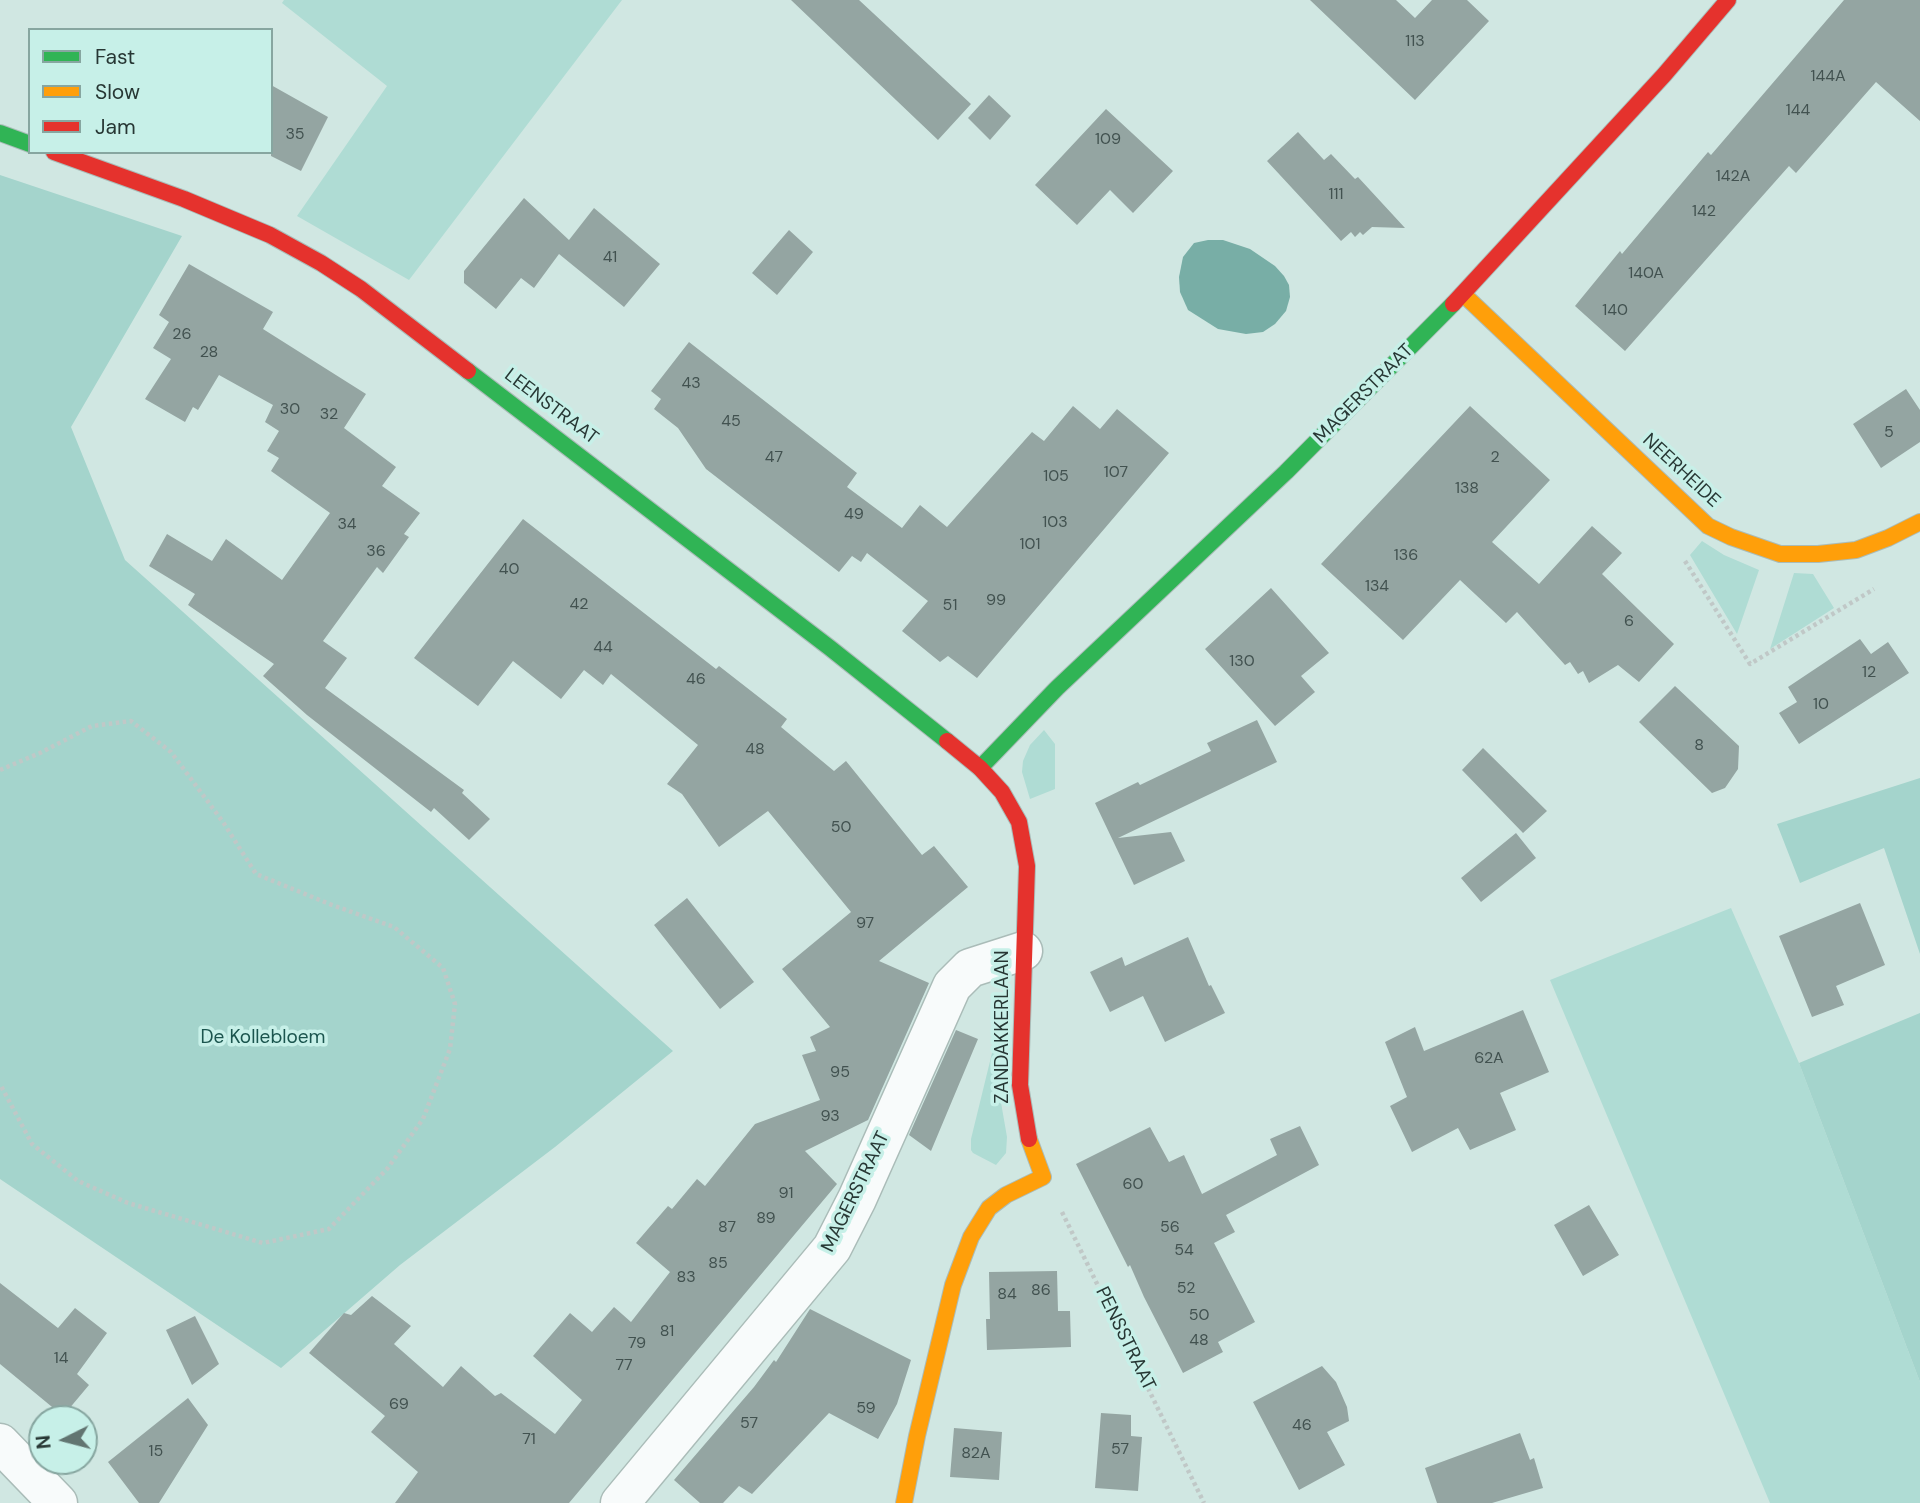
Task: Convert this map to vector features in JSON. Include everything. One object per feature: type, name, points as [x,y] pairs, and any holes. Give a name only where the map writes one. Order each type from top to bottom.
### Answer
[{"type":"street","name":"MAGERSTRAAT","points":[[980,768],[1057,688],[1286,472],[1463,294],[1664,75],[1728,0]]},
{"type":"street","points":[[0,133],[28,143]]},
{"type":"street","name":"LEENSTRAAT","points":[[60,154],[184,199],[270,235],[351,282],[606,475],[980,768]]},
{"type":"street","name":"NEERHEIDE","points":[[1463,294],[1708,526],[1780,554],[1818,554],[1856,550],[1920,522]]},
{"type":"street","name":"ZANDAKKERLAAN","points":[[980,768],[1002,792],[1019,822],[1027,866],[1020,1086],[1025,1127],[1043,1177]]},
{"type":"street","name":"MAGERSTRAAT","points":[[620,1503],[832,1248],[857,1199],[952,986],[970,968],[1023,951]]},
{"type":"street","points":[[904,1503],[953,1285],[971,1237],[989,1208],[1006,1195],[1043,1177]]},
{"type":"street","points":[[0,1443],[58,1503]]},
{"type":"path","points":[[1680,553],[1750,664],[1875,588]]},
{"type":"path","points":[[0,770],[92,726],[131,720],[171,752],[223,822],[256,874],[394,927],[443,968],[455,1004],[450,1049],[423,1119],[387,1169],[330,1229],[264,1243],[128,1203],[78,1181],[32,1144],[0,1084]]},
{"type":"path","name":"PENSSTRAAT","points":[[1043,1177],[1074,1233],[1203,1503]]},
{"type":"shaded area","points":[[284,0],[622,0],[409,280],[297,216],[387,86],[282,3]]},
{"type":"shaded area","points":[[1223,240],[1250,249],[1275,266],[1284,276],[1289,285],[1290,297],[1286,311],[1275,324],[1263,332],[1246,334],[1218,329],[1188,310],[1180,292],[1179,277],[1183,257],[1194,243]]},
{"type":"shaded area","points":[[1702,541],[1724,555],[1759,570],[1737,634],[1690,555]]},
{"type":"shaded area","points":[[1794,573],[1813,574],[1834,608],[1770,649]]},
{"type":"shaded area","points":[[1044,730],[1055,744],[1055,789],[1030,799],[1022,772],[1023,761],[1030,745]]},
{"type":"shaded area","points":[[1731,908],[1799,1063],[1920,1382],[1920,1503],[1770,1503],[1550,980]]},
{"type":"shaded area","points":[[993,1049],[997,1054],[999,1091],[1007,1137],[1006,1153],[996,1165],[971,1150],[971,1139]]},
{"type":"green space","name":"De Kollebloem","points":[[0,175],[182,236],[71,427],[125,560],[673,1051],[555,1147],[400,1265],[281,1368],[0,1179]]},
{"type":"green space","points":[[1920,778],[1920,954],[1884,848],[1800,883],[1777,824]]},
{"type":"green space","points":[[1920,1013],[1920,1382],[1799,1063]]},
{"type":"building","points":[[791,0],[859,0],[971,104],[938,140]]},
{"type":"building","points":[[1310,0],[1396,0],[1415,18],[1432,0],[1467,0],[1489,21],[1415,100]]},
{"type":"building","points":[[1844,0],[1920,0],[1920,121],[1876,82],[1796,173],[1789,166],[1625,351],[1575,306],[1620,251],[1622,254],[1708,152],[1711,155]]},
{"type":"building","points":[[273,86],[328,117],[301,171],[271,156]]},
{"type":"building","points":[[989,95],[1011,116],[990,140],[968,118]]},
{"type":"building","points":[[1106,109],[1173,171],[1133,213],[1110,190],[1077,225],[1035,185]]},
{"type":"building","points":[[1298,132],[1324,160],[1331,154],[1355,179],[1358,177],[1405,228],[1372,227],[1363,235],[1360,232],[1355,237],[1351,232],[1341,241],[1267,161]]},
{"type":"building","points":[[524,198],[569,240],[594,208],[660,264],[624,307],[559,254],[534,288],[521,278],[496,309],[464,283],[464,271]]},
{"type":"building","points":[[789,230],[813,252],[777,295],[752,273]]},
{"type":"building","points":[[189,264],[273,312],[263,329],[366,394],[344,428],[396,467],[382,486],[420,513],[404,534],[409,537],[383,573],[377,567],[323,641],[347,658],[325,688],[464,790],[462,793],[490,819],[469,840],[434,808],[431,812],[307,715],[263,676],[274,664],[188,605],[195,594],[149,566],[167,534],[212,561],[226,539],[282,580],[330,513],[271,471],[279,458],[267,451],[279,431],[265,422],[273,405],[219,375],[198,410],[193,407],[185,422],[145,399],[171,359],[153,348],[169,322],[159,315]]},
{"type":"building","points":[[689,342],[857,473],[847,487],[902,528],[920,505],[947,527],[1032,432],[1044,441],[1073,406],[1100,429],[1117,409],[1169,453],[977,678],[948,656],[940,662],[902,631],[928,601],[867,553],[861,562],[852,556],[839,572],[706,469],[678,428],[654,409],[661,399],[651,391]]},
{"type":"building","points":[[1906,389],[1920,410],[1920,442],[1881,468],[1853,424]]},
{"type":"building","points":[[1470,406],[1550,480],[1492,542],[1539,584],[1592,526],[1622,553],[1602,574],[1674,644],[1639,682],[1618,665],[1589,683],[1583,671],[1578,674],[1570,662],[1565,665],[1517,612],[1506,623],[1460,580],[1403,640],[1321,564]]},
{"type":"building","points":[[523,519],[716,669],[719,666],[787,719],[781,727],[834,771],[846,761],[922,855],[934,846],[968,887],[879,961],[929,983],[868,1120],[805,1151],[837,1184],[569,1503],[395,1503],[418,1472],[371,1432],[385,1416],[309,1353],[344,1313],[351,1315],[372,1296],[411,1326],[394,1344],[443,1387],[461,1366],[495,1396],[501,1393],[555,1434],[582,1400],[533,1356],[570,1313],[592,1332],[614,1307],[631,1322],[670,1272],[636,1243],[668,1206],[672,1209],[697,1179],[705,1186],[755,1124],[820,1100],[802,1055],[816,1051],[810,1037],[830,1027],[782,969],[851,912],[768,811],[719,847],[682,794],[667,784],[698,745],[611,674],[603,685],[584,670],[561,699],[513,661],[478,706],[414,658]]},
{"type":"building","points":[[1271,588],[1329,653],[1301,676],[1315,692],[1275,726],[1205,649]]},
{"type":"building","points":[[1860,639],[1871,654],[1888,642],[1909,673],[1799,744],[1779,713],[1797,702],[1788,687]]},
{"type":"building","points":[[1675,686],[1739,746],[1738,769],[1725,788],[1712,793],[1639,722]]},
{"type":"building","points":[[1257,720],[1277,762],[1118,838],[1171,832],[1185,861],[1134,885],[1095,803],[1211,751],[1207,743]]},
{"type":"building","points":[[1483,748],[1547,811],[1523,833],[1462,770]]},
{"type":"building","points":[[1516,833],[1536,858],[1481,902],[1461,878]]},
{"type":"building","points":[[687,898],[754,982],[720,1009],[654,925]]},
{"type":"building","points":[[1860,903],[1885,965],[1836,986],[1844,1005],[1812,1017],[1779,936]]},
{"type":"building","points":[[1188,937],[1209,986],[1211,985],[1225,1013],[1165,1042],[1143,996],[1110,1012],[1090,972],[1122,957],[1125,966]]},
{"type":"building","points":[[1523,1010],[1549,1072],[1500,1093],[1516,1130],[1470,1150],[1458,1128],[1412,1152],[1390,1106],[1407,1097],[1385,1042],[1415,1027],[1424,1051]]},
{"type":"building","points":[[956,1030],[978,1039],[931,1151],[909,1135]]},
{"type":"building","points":[[1300,1126],[1319,1165],[1226,1215],[1235,1232],[1214,1243],[1255,1322],[1218,1342],[1223,1352],[1183,1373],[1076,1164],[1150,1127],[1169,1162],[1184,1155],[1202,1194],[1277,1155],[1270,1139]]},
{"type":"building","points":[[1589,1205],[1619,1255],[1583,1276],[1554,1225]]},
{"type":"building","points":[[1057,1271],[1058,1311],[1070,1311],[1071,1347],[987,1350],[986,1319],[990,1319],[989,1272]]},
{"type":"building","points":[[0,1283],[58,1328],[75,1308],[107,1333],[77,1374],[89,1385],[72,1405],[50,1405],[0,1364]]},
{"type":"building","points":[[810,1309],[911,1360],[897,1404],[878,1439],[829,1413],[752,1494],[739,1486],[723,1503],[700,1503],[674,1480],[774,1360],[776,1362]]},
{"type":"building","points":[[195,1316],[219,1364],[192,1385],[166,1330]]},
{"type":"building","points":[[1322,1366],[1336,1382],[1347,1407],[1349,1421],[1327,1432],[1345,1465],[1299,1490],[1253,1402]]},
{"type":"building","points":[[188,1398],[208,1425],[159,1503],[139,1503],[108,1462]]},
{"type":"building","points":[[1101,1413],[1131,1415],[1131,1436],[1142,1437],[1138,1491],[1095,1488]]},
{"type":"building","points":[[954,1428],[1002,1432],[999,1480],[950,1477]]},
{"type":"building","points":[[1520,1433],[1530,1460],[1534,1458],[1543,1488],[1492,1503],[1437,1503],[1425,1468]]},
{"type":"traffic: fast","points":[[0,133],[28,143]]},
{"type":"traffic: fast","points":[[980,768],[1057,688],[1286,472],[1453,304]]},
{"type":"traffic: fast","points":[[468,371],[947,741]]},
{"type":"traffic: slow","points":[[1463,294],[1708,526],[1780,554],[1818,554],[1856,550],[1920,522]]},
{"type":"traffic: slow","points":[[904,1503],[953,1285],[971,1237],[989,1208],[1006,1195],[1043,1177],[1029,1139]]},
{"type":"traffic: jam","points":[[1453,304],[1664,75],[1728,0]]},
{"type":"traffic: jam","points":[[60,154],[184,199],[270,235],[361,289],[468,371]]},
{"type":"traffic: jam","points":[[947,741],[980,768],[1002,792],[1019,822],[1027,866],[1020,1085],[1029,1139]]}]
